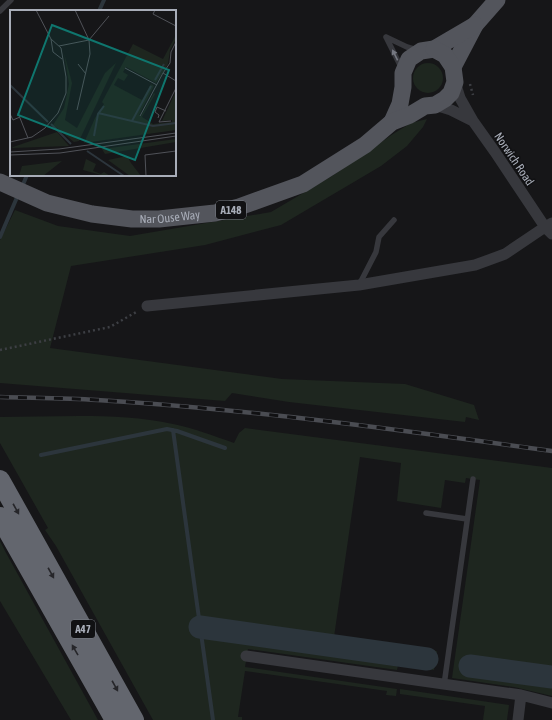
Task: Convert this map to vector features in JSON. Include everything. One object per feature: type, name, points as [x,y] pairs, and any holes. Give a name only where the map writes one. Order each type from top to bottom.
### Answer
[{"type":"highway","name":"A47","points":[[0,480],[25,543],[115,720]]},
{"type":"highway","name":"A47","points":[[0,517],[25,543],[134,720]]},
{"type":"main road","name":"Nar Ouse Way","points":[[392,122],[400,104],[403,80],[409,59],[475,25],[497,0]]},
{"type":"main road","name":"Nar Ouse Way","points":[[0,182],[48,203],[92,214],[132,219],[159,219],[215,213],[239,208],[303,184],[365,145],[392,122],[445,99],[451,93],[459,77],[475,25]]},
{"type":"main road","points":[[427,50],[445,55],[459,77]]},
{"type":"main road","points":[[403,80],[412,100],[430,105]]},
{"type":"street","name":"Norwich Road","points":[[459,77],[460,98],[472,121],[495,152],[534,212],[550,228]]},
{"type":"street","name":"Norwich Road","points":[[430,105],[451,110],[472,121]]},
{"type":"street","points":[[147,306],[359,285],[475,265],[505,254],[550,228]]},
{"type":"street","points":[[246,656],[521,695],[552,703]]},
{"type":"street","points":[[518,720],[521,695]]},
{"type":"lane","points":[[0,11],[11,0]]},
{"type":"lane","points":[[403,80],[386,37],[407,47],[427,50]]},
{"type":"lane","points":[[359,285],[376,252],[379,237],[394,220]]},
{"type":"lane","points":[[444,685],[473,479]]},
{"type":"lane","points":[[426,513],[467,519]]},
{"type":"path","points":[[459,77],[475,101]]},
{"type":"path","points":[[0,350],[110,326],[147,306]]},
{"type":"shaded area","points":[[428,63],[434,64],[442,72],[442,84],[434,92],[428,93],[422,92],[414,84],[413,78],[414,72],[422,64]]},
{"type":"shaded area","points":[[427,119],[423,127],[407,146],[381,166],[281,225],[205,245],[71,266],[50,348],[282,379],[405,384],[474,405],[479,420],[466,417],[465,422],[289,402],[232,393],[225,401],[0,383],[0,240],[15,210],[58,226],[130,236],[271,212],[332,176],[411,123]]},
{"type":"shaded area","points":[[87,416],[152,420],[204,432],[234,443],[239,433],[245,428],[552,468],[552,696],[514,687],[452,678],[480,480],[466,478],[465,483],[445,480],[441,508],[397,501],[401,463],[360,457],[334,637],[437,651],[434,670],[398,665],[397,670],[248,649],[245,667],[397,689],[396,696],[386,695],[387,691],[245,671],[238,717],[242,717],[242,720],[153,720],[56,546],[45,530],[48,528],[0,443],[0,417]]},
{"type":"shaded area","points":[[0,541],[98,720],[71,720],[0,601]]},
{"type":"shaded area","points":[[400,689],[509,705],[507,720],[483,720],[485,706],[400,694]]},
{"type":"waterway","points":[[99,10],[104,0]]},
{"type":"waterway","points":[[22,187],[27,176]]},
{"type":"waterway","points":[[0,237],[18,195]]},
{"type":"waterway","points":[[41,455],[167,429],[177,431],[225,448]]},
{"type":"waterway","points":[[173,430],[213,720]]},
{"type":"waterway","points":[[200,627],[427,659]]},
{"type":"waterway","points":[[470,666],[552,677]]},
{"type":"railway","points":[[0,397],[97,400],[211,409],[382,428],[552,451]]}]
